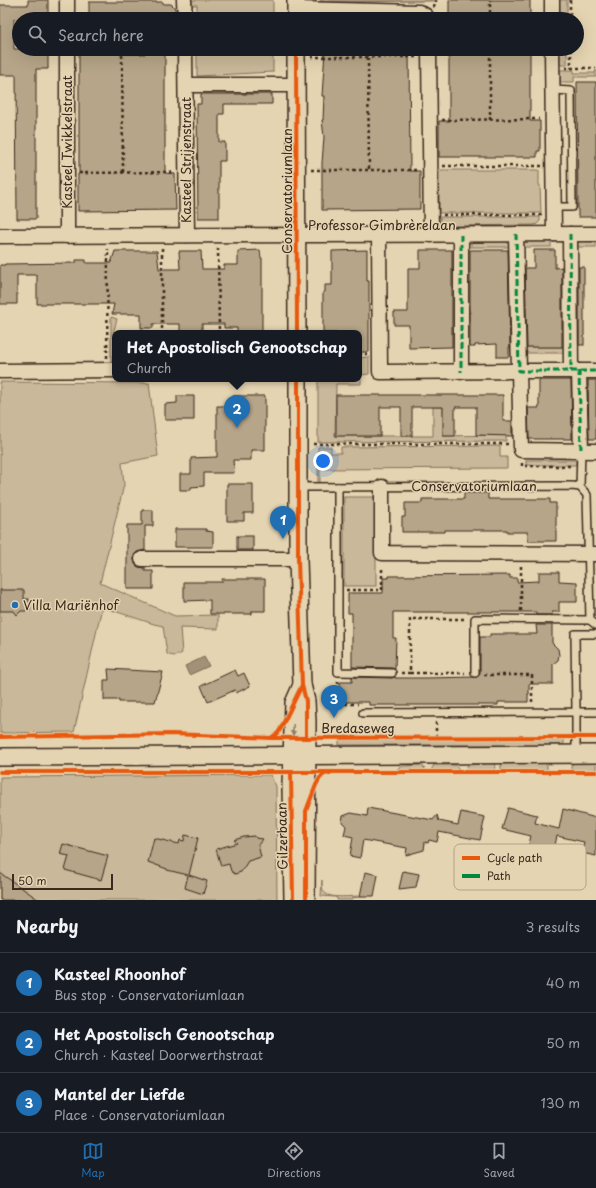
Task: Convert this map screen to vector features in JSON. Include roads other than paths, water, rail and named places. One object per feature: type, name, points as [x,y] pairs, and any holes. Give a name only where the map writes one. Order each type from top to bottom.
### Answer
[{"type":"street","points":[[67,0],[67,12]]},
{"type":"street","points":[[184,0],[185,12]]},
{"type":"street","points":[[552,0],[552,12]]},
{"type":"street","points":[[296,9],[419,12]]},
{"type":"street","name":"Kasteel Twikkelstraat","points":[[67,56],[67,236]]},
{"type":"street","name":"Kasteel Strijenstraat","points":[[185,56],[187,235]]},
{"type":"street","name":"Conservatoriumlaan","points":[[296,56],[297,330]]},
{"type":"street","points":[[429,56],[431,235]]},
{"type":"street","points":[[552,56],[554,234]]},
{"type":"street","name":"Kasteel Strijenstraat","points":[[186,85],[296,85]]},
{"type":"street","points":[[461,234],[461,372]]},
{"type":"street","points":[[516,234],[520,450],[596,451]]},
{"type":"street","points":[[570,234],[575,371],[581,451]]},
{"type":"street","name":"Professor Gimbrèrelaan","points":[[0,236],[596,234]]},
{"type":"street","points":[[379,235],[380,372],[596,371]]},
{"type":"street","points":[[0,371],[111,370]]},
{"type":"street","points":[[298,382],[298,559],[302,685],[306,701],[299,756]]},
{"type":"street","points":[[382,487],[382,554],[592,554]]},
{"type":"street","points":[[142,559],[298,559]]},
{"type":"street","name":"Bredaseweg","points":[[0,757],[596,754]]},
{"type":"street","name":"Gilzerbaan","points":[[293,900],[291,786],[299,756]]},
{"type":"street","name":"Gilzerbaan","points":[[299,756],[306,900]]},
{"type":"lane","points":[[553,90],[571,91],[572,207],[554,211]]},
{"type":"lane","points":[[475,673],[475,619],[593,623],[592,554],[587,495],[580,487],[581,451]]},
{"type":"lane","name":"Conservatoriumlaan","points":[[298,487],[580,487]]},
{"type":"lane","points":[[338,487],[338,672],[392,673]]},
{"type":"lane","points":[[576,754],[575,634],[596,634]]},
{"type":"lane","points":[[363,713],[596,712]]},
{"type":"place","name":"Het Apostolisch Genootschap","points":[[237,428]]},
{"type":"place","name":"Kasteel Rhoonhof","points":[[283,539]]},
{"type":"place","name":"Villa Mariënhof","points":[[15,605]]},
{"type":"place","name":"Mantel der Liefde","points":[[334,718]]}]
